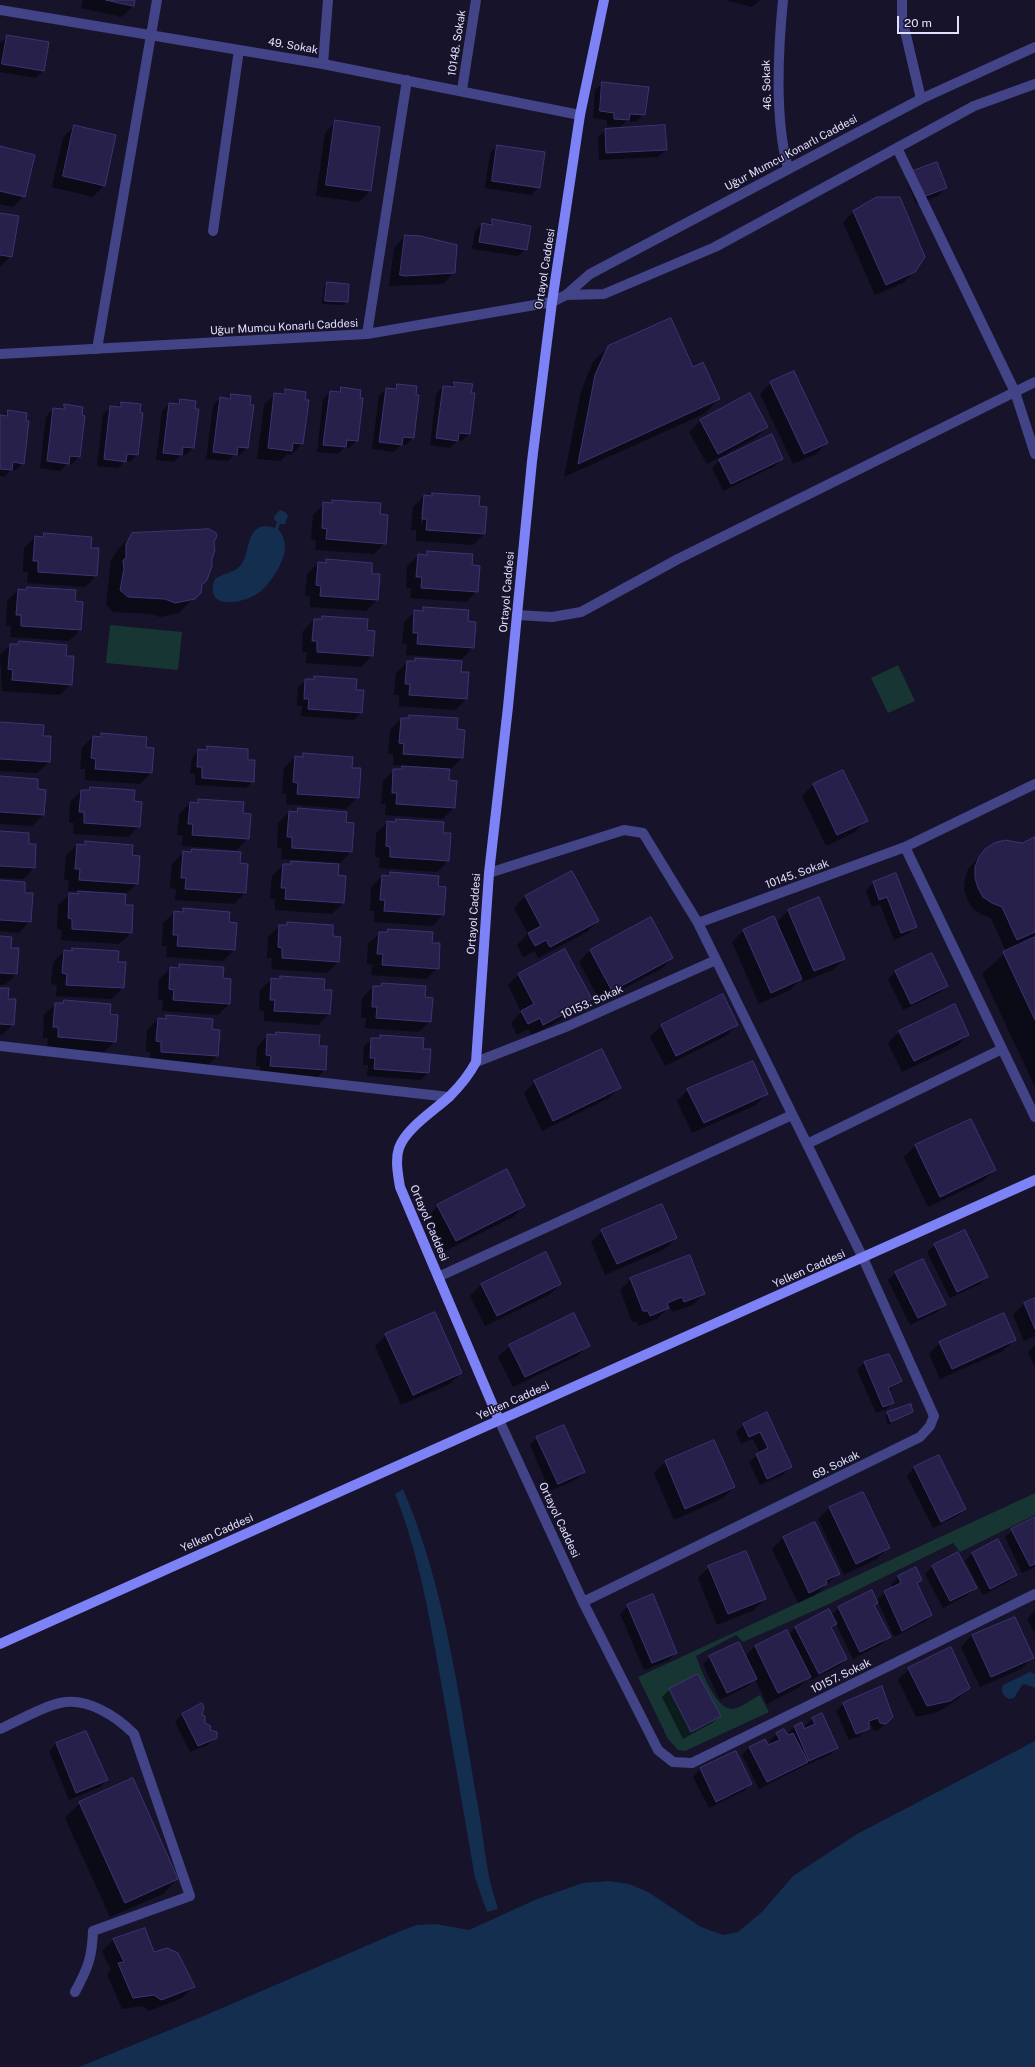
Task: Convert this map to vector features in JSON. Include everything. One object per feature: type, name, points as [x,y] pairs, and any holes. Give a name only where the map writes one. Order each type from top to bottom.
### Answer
[{"type":"street","points":[[97,349],[157,0]]},
{"type":"street","points":[[323,64],[328,0]]},
{"type":"street","name":"10148. Sokak","points":[[462,90],[476,0]]},
{"type":"street","name":"Ortayol Caddesi","points":[[604,0],[580,115],[552,302],[532,461],[489,873],[476,1062],[467,1079],[449,1097],[416,1124],[399,1148],[397,1168],[400,1187],[500,1420],[583,1602],[658,1750]]},
{"type":"street","name":"46. Sokak","points":[[783,0],[778,49],[782,145],[788,168]]},
{"type":"street","points":[[902,0],[902,18],[921,99]]},
{"type":"street","name":"49. Sokak","points":[[0,10],[323,64],[462,90],[580,115]]},
{"type":"street","name":"Uğur Mumcu Konarlı Caddesi","points":[[0,354],[367,334],[552,302],[566,295],[590,274],[788,168],[921,99],[1035,47]]},
{"type":"street","points":[[213,231],[239,50]]},
{"type":"street","points":[[367,334],[407,80]]},
{"type":"street","name":"Uğur Mumcu Konarlı Caddesi","points":[[566,295],[604,294],[715,247],[974,106],[1035,84]]},
{"type":"street","points":[[897,148],[1015,392],[1035,454]]},
{"type":"street","points":[[517,615],[552,617],[582,612],[678,559],[1035,382]]},
{"type":"street","name":"10145. Sokak","points":[[698,923],[905,848],[1035,784]]},
{"type":"street","name":"69. Sokak","points":[[489,873],[624,830],[643,833],[698,923],[863,1258],[934,1416],[930,1426],[920,1437],[583,1602]]},
{"type":"street","points":[[905,848],[1035,1117]]},
{"type":"street","name":"10153. Sokak","points":[[476,1062],[568,1026],[716,960]]},
{"type":"street","points":[[0,1046],[449,1097]]},
{"type":"street","points":[[807,1144],[1002,1049]]},
{"type":"street","points":[[438,1276],[792,1115]]},
{"type":"street","name":"Yelken Caddesi","points":[[0,1644],[1035,1180]]},
{"type":"street","name":"10157. Sokak","points":[[658,1750],[673,1762],[692,1763],[1035,1594]]},
{"type":"street","points":[[0,1729],[60,1702],[90,1706],[115,1717],[125,1725],[134,1734],[190,1896],[93,1931],[92,1950],[88,1968],[74,1992]]},
{"type":"green space","points":[[110,625],[182,632],[178,670],[106,663]]},
{"type":"green space","points":[[898,665],[915,701],[888,713],[871,678]]},
{"type":"green space","points":[[1035,1493],[1035,1515],[960,1552],[953,1543],[829,1604],[743,1642],[736,1635],[696,1656],[710,1688],[720,1703],[726,1708],[732,1709],[739,1707],[760,1695],[769,1712],[685,1751],[678,1750],[668,1739],[638,1677]]},
{"type":"water","points":[[280,510],[285,512],[288,516],[285,524],[280,524],[278,529],[284,538],[285,548],[284,555],[275,574],[265,587],[254,596],[236,602],[220,601],[215,597],[213,590],[215,579],[235,570],[240,566],[244,560],[253,532],[258,528],[265,526],[275,528],[277,522],[274,519],[275,515]]},
{"type":"water","points":[[403,1489],[418,1527],[430,1566],[450,1645],[485,1855],[498,1909],[487,1912],[475,1878],[442,1687],[418,1565],[404,1517],[395,1494]]},
{"type":"water","points":[[1030,1672],[1035,1674],[1035,1688],[1025,1684],[1022,1685],[1014,1698],[1009,1699],[1004,1695],[1002,1691],[1003,1685]]},
{"type":"water","points":[[1035,1741],[1035,2067],[79,2067],[199,2018],[403,1930],[417,1925],[436,1924],[469,1930],[537,1899],[583,1883],[608,1881],[629,1884],[648,1892],[701,1927],[723,1935],[738,1932],[763,1911],[793,1876],[857,1834]]},
{"type":"building","points":[[106,0],[135,0],[134,6]]},
{"type":"building","points":[[7,35],[49,42],[44,71],[2,64]]},
{"type":"building","points":[[602,82],[649,87],[645,115],[630,114],[629,120],[614,119],[614,113],[600,111]]},
{"type":"building","points":[[335,120],[380,127],[371,191],[326,185]]},
{"type":"building","points":[[74,125],[116,135],[105,186],[63,176]]},
{"type":"building","points":[[665,125],[667,150],[606,153],[605,129]]},
{"type":"building","points":[[497,145],[545,152],[540,188],[492,181]]},
{"type":"building","points":[[0,146],[35,155],[25,197],[0,191]]},
{"type":"building","points":[[937,162],[947,188],[923,197],[913,171]]},
{"type":"building","points":[[877,197],[900,197],[925,257],[915,272],[886,285],[853,211]]},
{"type":"building","points":[[0,213],[19,216],[12,257],[0,255]]},
{"type":"building","points":[[492,219],[531,226],[527,250],[479,242],[482,223],[492,225]]},
{"type":"building","points":[[405,235],[421,236],[457,245],[455,273],[400,275]]},
{"type":"building","points":[[327,282],[349,284],[348,302],[325,301]]},
{"type":"building","points":[[671,318],[693,367],[703,362],[720,399],[578,464],[595,375],[608,346]]},
{"type":"building","points":[[794,371],[828,443],[804,454],[770,382]]},
{"type":"building","points":[[454,382],[473,384],[471,393],[475,393],[470,434],[459,433],[458,441],[436,438],[443,386],[454,387]]},
{"type":"building","points":[[397,384],[417,386],[416,395],[419,395],[414,438],[403,437],[402,445],[379,442],[386,388],[396,389]]},
{"type":"building","points":[[341,387],[361,390],[360,398],[363,398],[358,441],[347,440],[346,447],[323,445],[330,391],[340,392]]},
{"type":"building","points":[[285,389],[306,392],[305,400],[309,400],[303,444],[293,443],[292,451],[268,448],[274,393],[285,394]]},
{"type":"building","points":[[750,393],[768,427],[718,454],[700,420]]},
{"type":"building","points":[[231,394],[251,396],[250,405],[254,405],[248,448],[238,447],[237,455],[213,452],[220,397],[230,399]]},
{"type":"building","points":[[180,399],[196,401],[195,409],[199,409],[194,448],[183,447],[182,455],[163,453],[169,403],[179,404]]},
{"type":"building","points":[[121,402],[141,404],[140,412],[143,413],[138,455],[127,454],[126,462],[104,459],[110,406],[121,407]]},
{"type":"building","points":[[64,404],[83,407],[82,415],[85,416],[80,457],[70,456],[69,464],[47,461],[53,408],[64,409]]},
{"type":"building","points":[[8,410],[27,413],[26,421],[29,421],[24,464],[13,462],[12,470],[0,469],[0,415],[7,416]]},
{"type":"building","points":[[772,434],[783,459],[731,484],[719,460]]},
{"type":"building","points":[[432,493],[480,496],[479,506],[487,507],[485,534],[426,530],[427,519],[422,519],[424,495],[432,496]]},
{"type":"building","points":[[332,500],[381,503],[380,514],[388,515],[386,544],[326,539],[327,529],[322,528],[323,502],[332,503]]},
{"type":"building","points":[[209,529],[216,533],[217,536],[214,542],[215,550],[212,559],[212,566],[207,580],[202,585],[201,593],[195,599],[175,603],[165,599],[128,597],[120,590],[124,569],[123,560],[126,558],[126,544],[132,533]]},
{"type":"building","points":[[44,533],[92,537],[91,548],[99,548],[97,576],[38,572],[38,561],[33,561],[35,536],[43,537]]},
{"type":"building","points":[[427,551],[473,554],[472,565],[480,566],[478,592],[421,588],[422,577],[416,577],[418,554],[427,555]]},
{"type":"building","points":[[326,559],[372,563],[372,574],[380,574],[378,600],[320,596],[321,586],[316,585],[318,562],[326,563]]},
{"type":"building","points":[[27,587],[76,590],[75,601],[83,602],[81,630],[21,626],[21,615],[16,615],[18,589],[26,590]]},
{"type":"building","points":[[423,607],[469,610],[468,621],[476,622],[474,648],[417,644],[418,633],[413,633],[414,610],[423,611]]},
{"type":"building","points":[[322,616],[368,619],[367,630],[375,631],[373,656],[317,652],[317,641],[312,641],[314,619],[322,619]]},
{"type":"building","points":[[19,641],[67,645],[66,656],[74,656],[72,685],[12,680],[13,670],[8,669],[10,644],[18,644]]},
{"type":"building","points":[[415,658],[462,661],[461,672],[469,672],[467,699],[409,695],[410,684],[405,684],[407,661],[415,661]]},
{"type":"building","points":[[314,676],[357,679],[356,690],[364,690],[362,713],[308,709],[309,699],[304,699],[305,679],[314,679]]},
{"type":"building","points":[[409,715],[458,718],[457,729],[465,730],[463,758],[403,754],[404,744],[399,743],[401,718],[409,718]]},
{"type":"building","points":[[0,722],[44,725],[43,736],[51,736],[50,762],[0,759]]},
{"type":"building","points":[[101,733],[147,737],[146,747],[154,748],[152,773],[95,769],[96,759],[91,758],[93,736],[101,737]]},
{"type":"building","points":[[207,746],[248,749],[248,760],[255,760],[254,782],[202,778],[202,767],[197,767],[198,749],[207,750]]},
{"type":"building","points":[[303,753],[353,757],[352,768],[361,768],[359,798],[297,794],[298,783],[293,782],[295,756],[303,757]]},
{"type":"building","points":[[402,766],[450,769],[449,780],[457,781],[455,808],[396,804],[397,793],[392,793],[393,769],[402,769]]},
{"type":"building","points":[[843,770],[868,821],[837,835],[813,784]]},
{"type":"building","points":[[0,776],[38,779],[38,789],[46,790],[44,815],[0,812]]},
{"type":"building","points":[[90,787],[135,790],[134,801],[142,802],[140,827],[84,823],[84,812],[79,812],[81,790],[89,790]]},
{"type":"building","points":[[198,799],[244,802],[243,813],[251,814],[249,839],[192,835],[193,824],[188,824],[190,802],[198,803]]},
{"type":"building","points":[[298,808],[347,812],[346,822],[354,823],[352,852],[292,848],[292,837],[287,837],[289,811],[297,812]]},
{"type":"building","points":[[396,819],[444,822],[443,833],[451,833],[449,861],[390,857],[390,847],[386,846],[387,821],[395,822]]},
{"type":"building","points":[[0,831],[29,833],[29,844],[36,844],[35,868],[0,866]]},
{"type":"building","points":[[1035,837],[1035,932],[1017,940],[1002,907],[983,897],[975,878],[975,867],[979,857],[985,849],[994,843],[1005,840],[1022,843]]},
{"type":"building","points":[[85,841],[133,845],[132,855],[140,856],[138,884],[79,880],[80,869],[75,869],[77,844],[85,845]]},
{"type":"building","points":[[192,849],[241,852],[240,863],[248,864],[246,893],[185,889],[186,878],[181,878],[183,851],[191,852]]},
{"type":"building","points":[[291,861],[339,864],[338,875],[346,876],[344,903],[285,899],[286,888],[281,888],[283,864],[291,864]]},
{"type":"building","points":[[572,871],[599,921],[550,947],[546,940],[535,946],[528,933],[541,926],[525,896]]},
{"type":"building","points":[[390,872],[439,876],[438,886],[446,887],[444,915],[384,911],[385,900],[380,900],[382,875],[390,876]]},
{"type":"building","points":[[896,873],[917,927],[901,933],[887,897],[879,900],[873,882]]},
{"type":"building","points":[[0,880],[25,882],[25,893],[33,893],[31,922],[0,920]]},
{"type":"building","points":[[78,891],[126,894],[125,905],[133,905],[132,933],[72,929],[72,919],[68,918],[69,893],[78,894]]},
{"type":"building","points":[[819,897],[845,959],[814,971],[788,910]]},
{"type":"building","points":[[183,908],[230,912],[229,922],[237,923],[235,950],[177,946],[178,935],[173,935],[174,911],[183,912]]},
{"type":"building","points":[[774,916],[802,979],[771,993],[743,930]]},
{"type":"building","points":[[651,917],[673,958],[612,991],[590,950]]},
{"type":"building","points":[[287,922],[333,925],[333,936],[341,937],[339,962],[282,958],[282,948],[278,947],[279,925],[287,925]]},
{"type":"building","points":[[388,929],[433,932],[432,943],[440,943],[439,969],[382,965],[383,954],[377,954],[379,932],[387,932]]},
{"type":"building","points":[[0,936],[12,937],[11,948],[19,948],[17,974],[0,973]]},
{"type":"building","points":[[1035,937],[1035,1020],[1003,952]]},
{"type":"building","points":[[72,948],[119,951],[118,962],[126,962],[124,988],[66,985],[67,974],[62,973],[64,950],[72,951]]},
{"type":"building","points":[[565,949],[592,999],[543,1025],[540,1018],[528,1024],[521,1011],[534,1004],[518,974]]},
{"type":"building","points":[[932,953],[948,986],[911,1004],[895,971]]},
{"type":"building","points":[[179,964],[224,967],[223,978],[231,979],[230,1004],[173,1000],[174,990],[169,989],[170,967],[179,968]]},
{"type":"building","points":[[280,976],[325,979],[324,990],[332,990],[330,1014],[274,1011],[275,1000],[270,1000],[271,978],[280,979]]},
{"type":"building","points":[[382,983],[426,986],[425,997],[433,998],[431,1022],[376,1018],[377,1007],[372,1007],[373,986],[381,986]]},
{"type":"building","points":[[0,988],[9,988],[8,999],[16,999],[14,1025],[0,1024]]},
{"type":"building","points":[[723,994],[738,1025],[676,1056],[661,1025]]},
{"type":"building","points":[[64,1000],[111,1004],[110,1014],[118,1015],[116,1042],[58,1037],[58,1027],[53,1027],[55,1003],[63,1003]]},
{"type":"building","points":[[955,1004],[969,1035],[914,1061],[899,1031]]},
{"type":"building","points":[[166,1015],[213,1019],[212,1029],[220,1030],[218,1056],[161,1052],[161,1042],[156,1041],[158,1018],[166,1019]]},
{"type":"building","points":[[276,1032],[320,1035],[319,1046],[327,1046],[326,1070],[270,1066],[271,1056],[266,1055],[267,1034],[276,1035]]},
{"type":"building","points":[[380,1035],[424,1038],[423,1049],[431,1049],[429,1073],[374,1069],[375,1058],[370,1058],[371,1038],[380,1038]]},
{"type":"building","points":[[602,1049],[621,1088],[553,1121],[534,1081]]},
{"type":"building","points":[[753,1061],[768,1094],[704,1123],[687,1089]]},
{"type":"building","points":[[971,1119],[996,1170],[940,1197],[915,1145]]},
{"type":"building","points":[[507,1169],[525,1206],[456,1241],[437,1205]]},
{"type":"building","points":[[662,1204],[677,1238],[617,1264],[601,1230]]},
{"type":"building","points":[[965,1230],[988,1277],[957,1292],[934,1244]]},
{"type":"building","points":[[546,1252],[561,1284],[497,1316],[481,1284]]},
{"type":"building","points":[[690,1255],[705,1294],[684,1302],[682,1297],[667,1303],[669,1308],[650,1316],[648,1311],[643,1311],[630,1278]]},
{"type":"building","points":[[923,1259],[946,1305],[918,1318],[895,1272]]},
{"type":"building","points":[[1035,1298],[1035,1329],[1024,1303]]},
{"type":"building","points":[[435,1312],[462,1373],[413,1395],[385,1334]]},
{"type":"building","points":[[574,1313],[590,1346],[525,1377],[509,1345]]},
{"type":"building","points":[[1004,1313],[1016,1340],[952,1369],[939,1342]]},
{"type":"building","points":[[889,1354],[902,1381],[888,1388],[894,1403],[883,1407],[864,1362]]},
{"type":"building","points":[[911,1404],[913,1412],[891,1422],[887,1412]]},
{"type":"building","points":[[767,1412],[792,1467],[767,1479],[756,1454],[768,1448],[760,1432],[749,1437],[743,1424]]},
{"type":"building","points":[[564,1425],[585,1472],[558,1484],[536,1437]]},
{"type":"building","points":[[714,1440],[735,1487],[685,1509],[665,1461]]},
{"type":"building","points":[[939,1455],[966,1509],[941,1522],[914,1467]]},
{"type":"building","points":[[863,1492],[890,1548],[856,1564],[829,1507]]},
{"type":"building","points":[[1035,1517],[1035,1564],[1030,1566],[1011,1529]]},
{"type":"building","points":[[815,1522],[840,1574],[826,1580],[827,1584],[809,1593],[783,1537]]},
{"type":"building","points":[[998,1539],[1017,1575],[990,1589],[972,1553]]},
{"type":"building","points":[[746,1551],[766,1599],[728,1614],[708,1566]]},
{"type":"building","points":[[958,1552],[977,1588],[950,1601],[932,1566]]},
{"type":"building","points":[[916,1567],[922,1580],[917,1583],[932,1615],[902,1631],[884,1591],[901,1583],[898,1576]]},
{"type":"building","points":[[872,1590],[878,1603],[874,1605],[891,1637],[860,1652],[838,1607]]},
{"type":"building","points":[[653,1594],[677,1653],[652,1663],[627,1605]]},
{"type":"building","points":[[829,1609],[837,1624],[831,1627],[847,1659],[819,1674],[795,1627]]},
{"type":"building","points":[[1015,1617],[1034,1658],[991,1677],[972,1635]]},
{"type":"building","points":[[787,1630],[811,1677],[778,1693],[755,1646]]},
{"type":"building","points":[[739,1642],[757,1679],[727,1693],[709,1656]]},
{"type":"building","points":[[951,1647],[970,1688],[950,1701],[927,1706],[908,1668]]},
{"type":"building","points":[[698,1674],[721,1716],[691,1732],[669,1689]]},
{"type":"building","points":[[882,1686],[893,1717],[886,1724],[880,1723],[878,1718],[869,1721],[869,1729],[856,1734],[843,1703]]},
{"type":"building","points":[[202,1703],[204,1707],[202,1715],[205,1716],[205,1723],[211,1726],[210,1730],[217,1732],[217,1738],[198,1746],[182,1714]]},
{"type":"building","points":[[822,1713],[838,1748],[809,1761],[794,1726],[802,1722],[804,1729],[815,1724],[812,1718]]},
{"type":"building","points":[[784,1729],[788,1735],[793,1733],[808,1762],[767,1782],[749,1747],[765,1739],[768,1745],[780,1740],[776,1733]]},
{"type":"building","points":[[86,1731],[108,1780],[76,1793],[56,1743]]},
{"type":"building","points":[[736,1751],[752,1784],[716,1802],[700,1768]]},
{"type":"building","points":[[133,1778],[178,1879],[125,1903],[79,1802]]},
{"type":"building","points":[[145,1928],[154,1952],[167,1948],[178,1953],[195,1987],[161,2000],[154,1995],[133,1998],[118,1963],[124,1962],[113,1939]]}]
